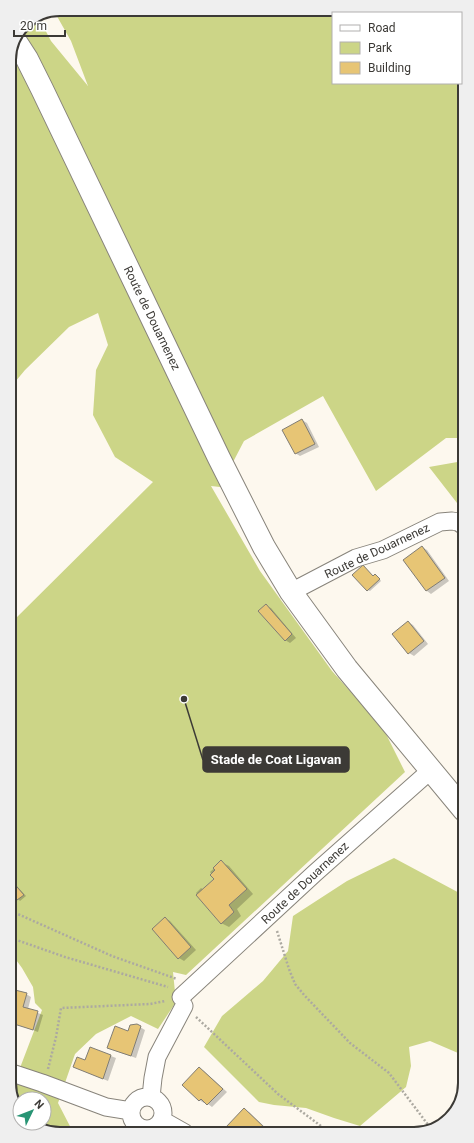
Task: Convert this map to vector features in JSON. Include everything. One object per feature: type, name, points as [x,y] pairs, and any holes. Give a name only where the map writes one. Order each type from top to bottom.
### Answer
[{"type":"main road","name":"Route de Douarnenez","points":[[18,46],[42,89],[219,458],[264,547],[291,592],[347,669],[458,803]]},
{"type":"street","name":"Route de Douarnenez","points":[[291,592],[356,558],[383,550],[440,522],[458,522]]},
{"type":"street","name":"Route de Douarnenez","points":[[151,1097],[157,1057],[184,996],[314,873],[431,770]]},
{"type":"street","points":[[16,1074],[106,1107],[131,1111]]},
{"type":"street","points":[[139,1127],[133,1121],[131,1111],[137,1099],[146,1096],[151,1097],[162,1106],[162,1120],[154,1127]]},
{"type":"street","points":[[162,1120],[174,1127]]},
{"type":"path","points":[[16,913],[112,956],[186,982],[184,996]]},
{"type":"path","points":[[266,919],[279,933],[284,956],[295,984],[350,1043],[389,1072],[428,1125]]},
{"type":"path","points":[[16,940],[66,957],[172,989],[184,996],[227,1044],[278,1094],[322,1127]]},
{"type":"path","points":[[42,1083],[51,1057],[61,1008],[150,1004],[184,996]]},
{"type":"green space","points":[[57,16],[332,16],[332,84],[458,84],[458,438],[446,438],[376,491],[323,396],[244,441],[220,487],[211,486],[260,571],[332,671],[383,728],[405,772],[186,975],[173,972],[176,1002],[158,1029],[131,1016],[96,1034],[75,1054],[58,1103],[70,1127],[57,1127],[52,1126],[52,1091],[17,1091],[16,1083],[16,1078],[42,1010],[35,1003],[33,987],[16,960],[16,618],[153,482],[115,457],[93,415],[96,370],[108,345],[98,313],[69,327],[16,381],[16,57],[19,43],[29,29],[40,21],[51,41],[88,86],[71,41]]},
{"type":"green space","points":[[458,462],[458,504],[429,467]]},
{"type":"green space","points":[[394,858],[458,892],[458,1053],[430,1041],[409,1047],[411,1066],[406,1087],[360,1126],[306,1108],[259,1102],[204,1047],[222,1016],[263,981],[288,951],[293,916],[347,881]]},
{"type":"building","points":[[302,419],[315,444],[295,454],[282,430]]},
{"type":"building","points":[[422,546],[445,578],[426,591],[403,560]]},
{"type":"building","points":[[363,565],[373,576],[375,574],[380,579],[367,591],[352,575]]},
{"type":"building","points":[[266,604],[292,634],[285,641],[258,611]]},
{"type":"building","points":[[408,621],[424,641],[408,654],[392,634]]},
{"type":"building","points":[[221,860],[247,889],[229,905],[234,912],[221,924],[196,895],[214,879],[210,875],[215,870],[213,868]]},
{"type":"building","points":[[16,886],[24,895],[17,900],[16,899]]},
{"type":"building","points":[[165,917],[191,947],[178,959],[152,929]]},
{"type":"building","points":[[16,990],[27,993],[23,1007],[38,1011],[33,1030],[16,1025]]},
{"type":"building","points":[[137,1024],[141,1026],[131,1056],[107,1048],[115,1026],[128,1031],[130,1025]]},
{"type":"building","points":[[90,1047],[111,1055],[103,1079],[73,1067],[77,1057],[85,1060]]},
{"type":"building","points":[[199,1067],[223,1089],[207,1105],[201,1099],[199,1101],[182,1085]]},
{"type":"building","points":[[244,1108],[264,1127],[226,1127]]},
{"type":"place","name":"Stade de Coat Ligavan","points":[[184,699]]}]
